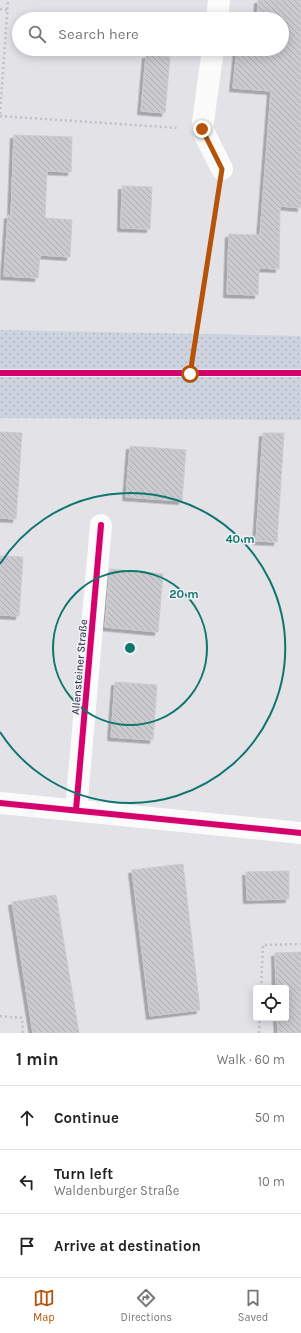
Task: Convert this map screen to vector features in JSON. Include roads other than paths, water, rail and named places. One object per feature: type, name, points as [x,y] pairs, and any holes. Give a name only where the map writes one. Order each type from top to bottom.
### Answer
[{"type":"street","points":[[218,12],[219,0]]},
{"type":"street","points":[[212,56],[202,129],[222,169]]},
{"type":"street","name":"Allensteiner Straße","points":[[76,810],[101,525]]},
{"type":"street","points":[[0,803],[301,833]]}]
